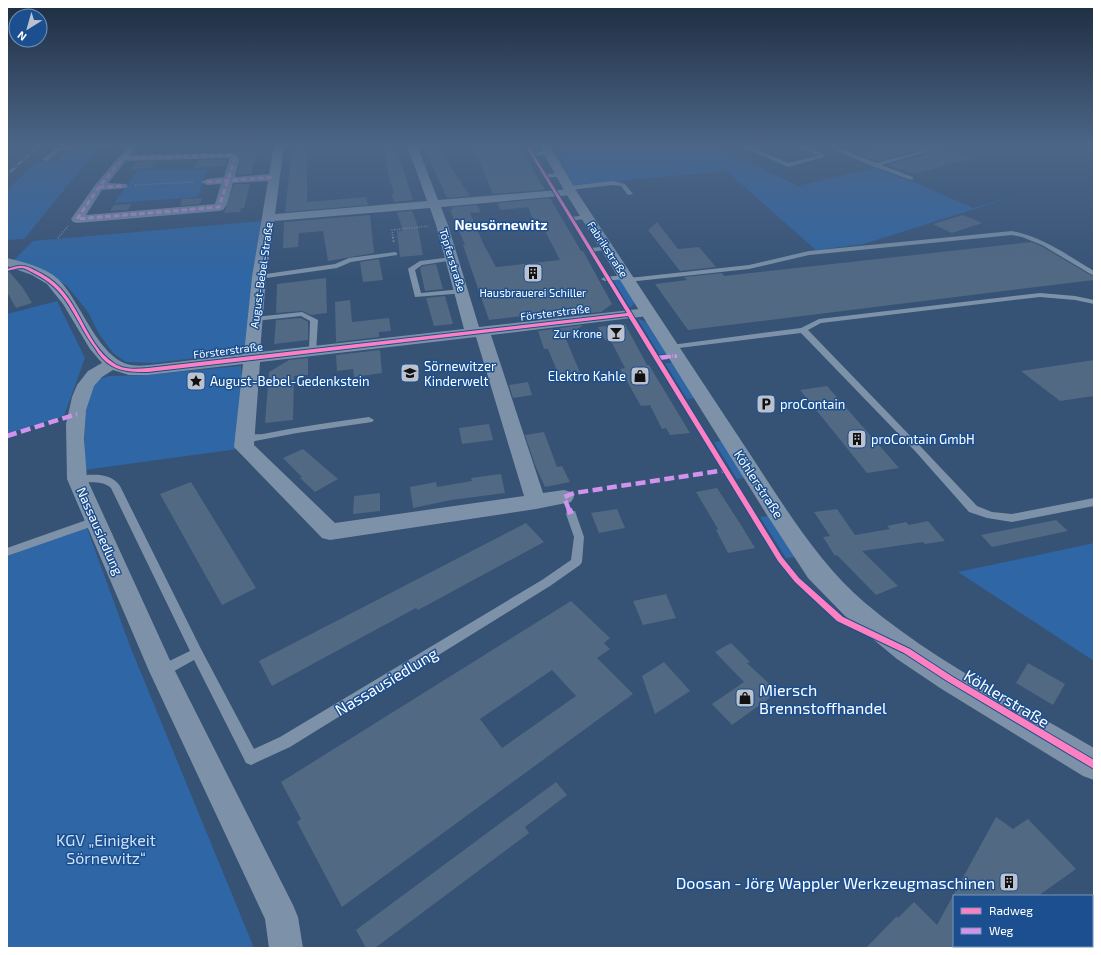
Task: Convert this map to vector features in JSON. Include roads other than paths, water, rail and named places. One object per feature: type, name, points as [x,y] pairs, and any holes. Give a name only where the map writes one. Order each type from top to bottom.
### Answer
[{"type":"street","points":[[97,190],[77,219],[219,207],[225,190]]},
{"type":"street","name":"August-Bebel-Straße","points":[[251,358],[259,277],[273,190]]},
{"type":"street","name":"Töpferstraße","points":[[429,190],[462,291],[478,331]]},
{"type":"street","points":[[269,218],[435,204],[570,190]]},
{"type":"street","name":"Fabrikstraße","points":[[570,190],[648,312]]},
{"type":"street","name":"Försterstraße","points":[[7,262],[15,269],[42,274],[53,282],[70,302],[97,348],[112,364],[129,370],[148,370],[648,312]]},
{"type":"street","name":"Köhlerstraße","points":[[648,312],[817,571],[854,609],[907,652],[1094,765]]},
{"type":"street","points":[[478,331],[536,502]]},
{"type":"street","name":"Försterstraße","points":[[244,438],[251,358]]},
{"type":"street","name":"Nassausiedlung","points":[[112,364],[94,374],[83,390],[77,414],[74,445],[77,479],[162,671],[281,917],[286,948]]},
{"type":"street","points":[[244,438],[244,447],[330,532],[536,502],[568,506]]},
{"type":"lane","points":[[627,190],[630,194]]},
{"type":"lane","points":[[571,219],[588,217]]},
{"type":"lane","points":[[605,276],[749,268],[809,253],[1012,233],[1021,234],[1036,240],[1094,274]]},
{"type":"lane","points":[[589,248],[606,246]]},
{"type":"lane","points":[[259,277],[337,266],[349,260],[395,254]]},
{"type":"lane","points":[[452,259],[420,263],[411,269],[418,295],[462,291]]},
{"type":"lane","points":[[671,347],[803,330],[818,321],[1040,295],[1069,297],[1094,302]]},
{"type":"lane","points":[[254,319],[302,314],[314,320],[313,350]]},
{"type":"lane","points":[[803,330],[973,508],[984,514],[1012,518],[1094,502]]},
{"type":"lane","points":[[244,438],[255,438],[297,430],[369,420]]},
{"type":"lane","name":"Nassausiedlung","points":[[77,479],[100,478],[111,482],[115,486],[197,653],[251,758],[292,738],[546,583],[576,562],[579,537],[568,506]]},
{"type":"lane","points":[[7,552],[96,521]]},
{"type":"lane","points":[[162,671],[197,653]]},
{"type":"place","name":"Hausbrauerei Schiller","points":[[533,273]]},
{"type":"place","name":"Zur Krone","points":[[616,333]]},
{"type":"place","name":"Sörnewitzer Kinderwelt","points":[[410,373]]},
{"type":"place","name":"Elektro Kahle","points":[[640,376]]},
{"type":"place","name":"August-Bebel-Gedenkstein","points":[[196,381]]},
{"type":"place","name":"proContain","points":[[766,404]]},
{"type":"place","name":"proContain GmbH","points":[[857,439]]},
{"type":"place","name":"Miersch Brennstoffhandel","points":[[745,698]]},
{"type":"place","name":"Doosan - Jörg Wappler Werkzeugmaschinen","points":[[1009,882]]},
{"type":"district","name":"Neusörnewitz","points":[[501,224]]},
{"type":"park label","name":"KGV „Einigkeit Sörnewitz“","points":[[106,848]]}]
